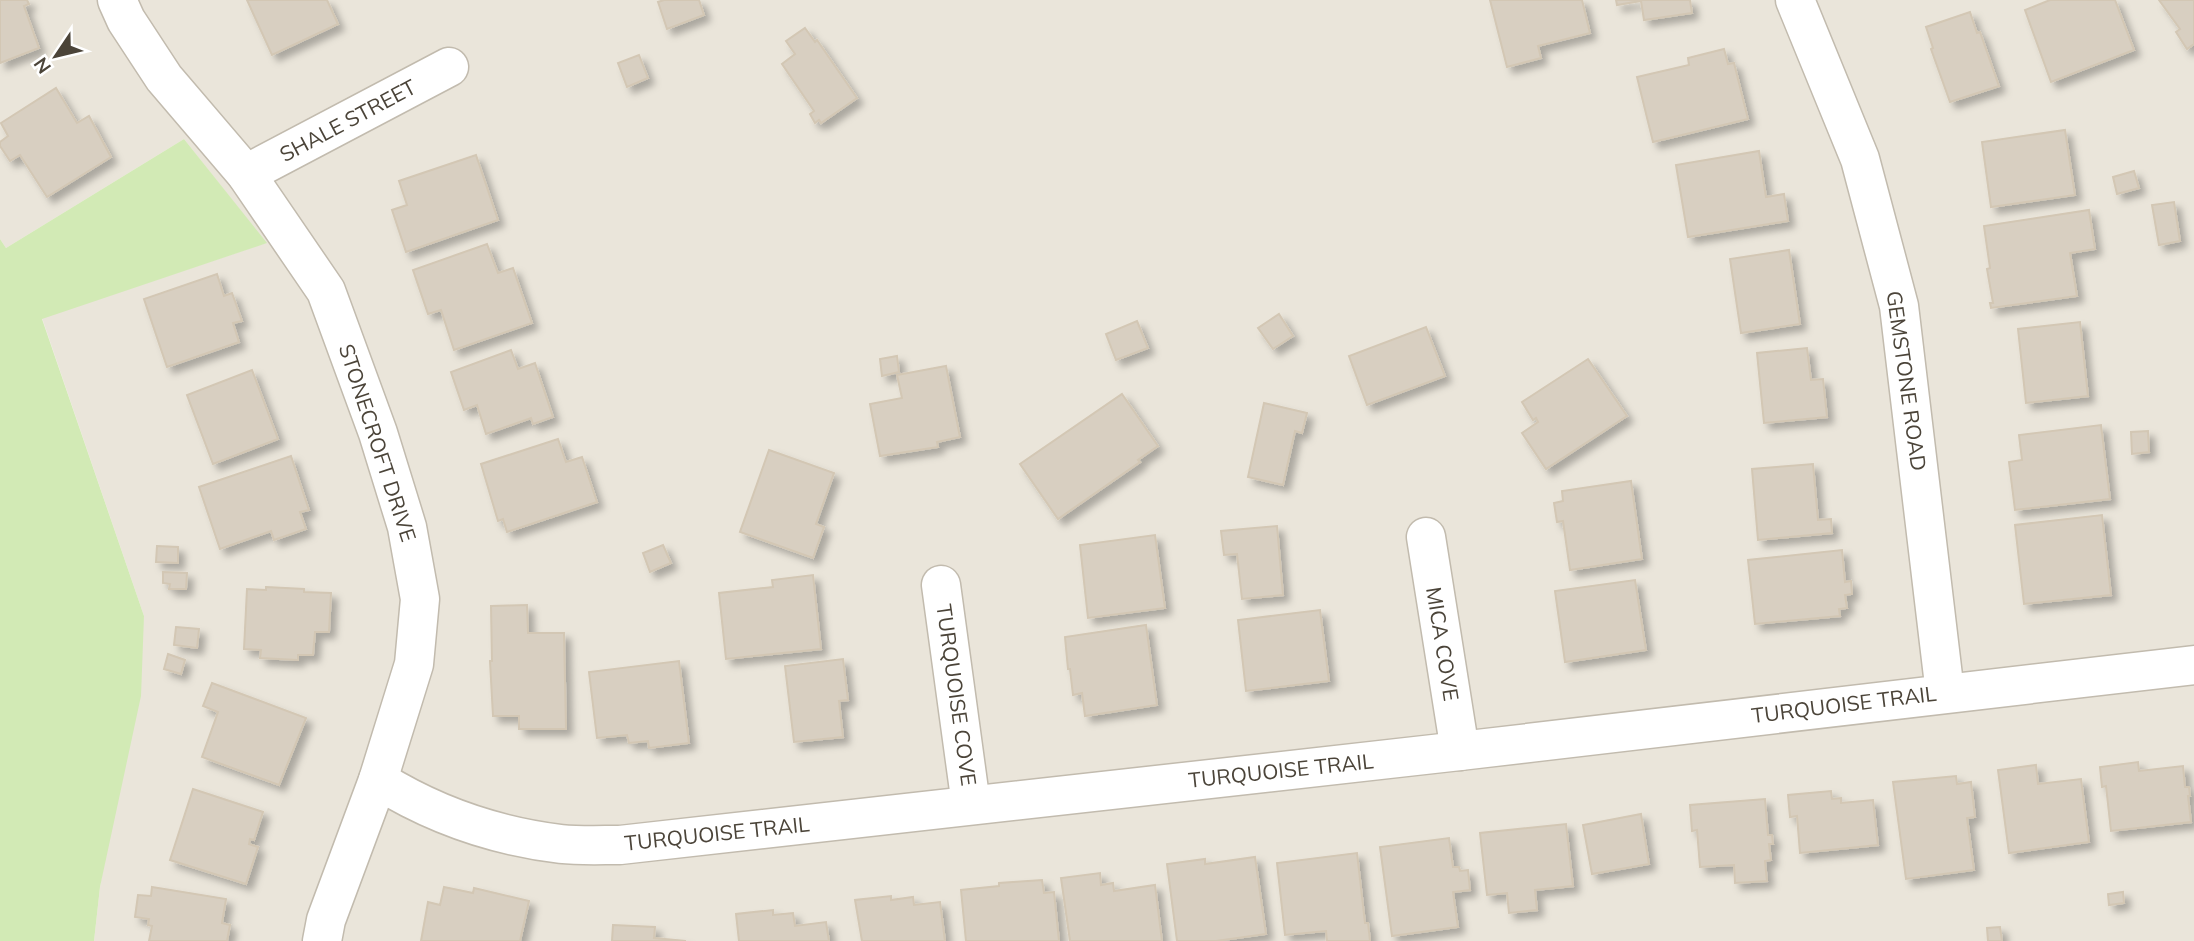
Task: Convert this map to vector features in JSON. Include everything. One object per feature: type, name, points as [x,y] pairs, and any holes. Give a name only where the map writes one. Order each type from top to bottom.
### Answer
[{"type":"street","name":"STONECROFT DRIVE","points":[[117,0],[126,20],[164,78],[246,174],[326,291],[378,433],[407,527],[420,599],[414,664],[378,780],[326,920],[322,941]]},
{"type":"street","name":"GEMSTONE ROAD","points":[[1795,0],[1860,159],[1899,306],[1945,693]]},
{"type":"street","name":"SHALE STREET","points":[[246,174],[449,67]]},
{"type":"street","name":"MICA COVE","points":[[1426,537],[1460,751]]},
{"type":"street","name":"TURQUOISE COVE","points":[[941,585],[971,806]]},
{"type":"street","name":"TURQUOISE TRAIL","points":[[378,780],[408,799],[476,827],[563,844],[620,845],[2194,665]]},
{"type":"shaded area","points":[[0,0],[2194,0],[2194,941],[94,941],[100,887],[144,616],[42,318],[266,243],[184,139],[6,248],[0,239]]},
{"type":"green space","points":[[184,139],[267,243],[42,319],[144,616],[141,696],[100,887],[94,941],[0,941],[0,239],[6,248]]},
{"type":"building","points":[[0,0],[27,0],[29,4],[24,6],[39,48],[0,63]]},
{"type":"building","points":[[247,0],[327,0],[338,24],[272,55]]},
{"type":"building","points":[[699,0],[704,15],[667,29],[658,2]]},
{"type":"building","points":[[1490,0],[1582,0],[1590,33],[1538,46],[1541,58],[1507,67]]},
{"type":"building","points":[[1616,0],[1690,0],[1692,13],[1644,20],[1641,1],[1617,5]]},
{"type":"building","points":[[2050,0],[2115,0],[2134,50],[2051,82],[2025,10]]},
{"type":"building","points":[[2159,0],[2194,0],[2194,44],[2187,49],[2176,32],[2180,29]]},
{"type":"building","points":[[1970,12],[1999,86],[1950,102],[1926,27]]},
{"type":"building","points":[[805,28],[815,42],[817,40],[857,98],[821,123],[819,120],[815,123],[810,114],[814,111],[782,64],[795,54],[786,41]]},
{"type":"building","points":[[1724,49],[1728,64],[1734,63],[1748,119],[1653,142],[1637,77],[1689,65],[1688,58]]},
{"type":"building","points":[[639,55],[648,78],[627,87],[618,63]]},
{"type":"building","points":[[56,88],[77,123],[89,116],[111,157],[47,197],[20,155],[10,161],[0,146],[0,142],[8,136],[1,123]]},
{"type":"building","points":[[2065,130],[2075,195],[1991,207],[1982,142]]},
{"type":"building","points":[[1759,151],[1766,197],[1784,194],[1788,221],[1688,237],[1676,165]]},
{"type":"building","points":[[476,155],[498,220],[406,252],[392,210],[407,205],[399,181]]},
{"type":"building","points":[[2134,171],[2139,188],[2117,194],[2113,177]]},
{"type":"building","points":[[2174,202],[2180,241],[2159,245],[2152,205]]},
{"type":"building","points":[[2089,210],[2095,249],[2070,253],[2077,296],[1991,308],[1990,303],[1993,303],[1984,226]]},
{"type":"building","points":[[487,244],[498,273],[513,268],[532,323],[454,350],[441,310],[428,314],[413,270]]},
{"type":"building","points":[[1789,250],[1800,324],[1741,333],[1730,259]]},
{"type":"building","points":[[217,274],[224,296],[232,293],[242,321],[233,323],[239,342],[167,367],[144,299]]},
{"type":"building","points":[[1279,314],[1293,336],[1273,349],[1258,328]]},
{"type":"building","points":[[1137,321],[1148,348],[1116,360],[1106,334]]},
{"type":"building","points":[[2080,322],[2088,396],[2026,403],[2018,329]]},
{"type":"building","points":[[1426,327],[1445,376],[1367,405],[1349,356]]},
{"type":"building","points":[[1807,348],[1811,380],[1823,379],[1827,417],[1764,423],[1757,353]]},
{"type":"building","points":[[511,350],[518,369],[535,363],[553,417],[533,424],[531,418],[486,434],[477,405],[464,410],[451,372]]},
{"type":"building","points":[[897,356],[899,372],[882,376],[880,359]]},
{"type":"building","points":[[1588,359],[1627,416],[1546,469],[1522,433],[1538,422],[1536,418],[1533,420],[1522,402]]},
{"type":"building","points":[[946,366],[960,437],[937,442],[938,447],[880,456],[870,404],[902,398],[897,375]]},
{"type":"building","points":[[252,370],[278,439],[213,464],[187,395]]},
{"type":"building","points":[[1122,394],[1158,446],[1138,460],[1140,462],[1058,519],[1020,464]]},
{"type":"building","points":[[1264,403],[1307,413],[1302,433],[1295,431],[1283,485],[1248,477]]},
{"type":"building","points":[[2101,425],[2110,499],[2015,510],[2009,462],[2022,460],[2019,435]]},
{"type":"building","points":[[2148,431],[2149,452],[2132,454],[2131,432]]},
{"type":"building","points":[[558,439],[566,462],[582,457],[597,502],[507,532],[503,519],[498,521],[481,464]]},
{"type":"building","points":[[769,450],[834,473],[816,524],[824,527],[813,558],[740,532]]},
{"type":"building","points":[[291,456],[309,510],[300,512],[306,529],[274,540],[271,531],[220,549],[199,487]]},
{"type":"building","points":[[1813,464],[1818,520],[1831,519],[1832,533],[1758,540],[1752,469]]},
{"type":"building","points":[[1631,481],[1642,559],[1570,570],[1563,521],[1557,522],[1554,503],[1563,501],[1562,491]]},
{"type":"building","points":[[2102,515],[2111,595],[2024,604],[2015,525]]},
{"type":"building","points":[[1277,526],[1283,595],[1242,599],[1237,554],[1224,555],[1221,531]]},
{"type":"building","points":[[1155,535],[1165,608],[1088,618],[1080,545]]},
{"type":"building","points":[[663,545],[671,563],[650,572],[643,553]]},
{"type":"building","points":[[157,546],[178,547],[178,563],[156,562]]},
{"type":"building","points":[[1842,550],[1845,582],[1851,581],[1852,594],[1845,595],[1847,608],[1839,609],[1840,616],[1755,624],[1748,560]]},
{"type":"building","points":[[163,572],[187,573],[186,589],[169,589],[170,584],[163,583]]},
{"type":"building","points":[[813,575],[821,649],[726,659],[719,593],[773,587],[772,580]]},
{"type":"building","points":[[1635,580],[1646,650],[1565,662],[1555,591]]},
{"type":"building","points":[[266,587],[331,593],[329,632],[315,632],[313,655],[298,655],[298,660],[260,658],[261,650],[244,649],[247,589],[266,590]]},
{"type":"building","points":[[527,605],[528,633],[564,633],[566,729],[519,729],[519,716],[493,716],[491,606]]},
{"type":"building","points":[[1320,610],[1329,681],[1246,691],[1238,620]]},
{"type":"building","points":[[1146,625],[1157,705],[1085,716],[1082,693],[1073,695],[1065,637]]},
{"type":"building","points":[[176,627],[199,629],[197,648],[174,645]]},
{"type":"building","points":[[168,654],[185,660],[181,674],[164,669]]},
{"type":"building","points":[[843,659],[848,700],[839,701],[843,737],[794,742],[785,666]]},
{"type":"building","points":[[679,661],[689,743],[649,748],[648,741],[629,743],[627,735],[597,738],[589,672]]},
{"type":"building","points":[[212,683],[306,718],[279,785],[202,757],[218,712],[203,706]]},
{"type":"building","points":[[2138,762],[2139,771],[2183,766],[2185,787],[2189,787],[2191,822],[2111,831],[2106,786],[2102,787],[2100,767]]},
{"type":"building","points":[[2036,765],[2038,784],[2081,779],[2089,842],[2009,853],[1998,770]]},
{"type":"building","points":[[1956,776],[1957,784],[1971,782],[1975,817],[1967,818],[1974,870],[1906,879],[1893,782]]},
{"type":"building","points":[[193,789],[263,812],[254,840],[250,839],[249,844],[258,847],[246,884],[170,860]]},
{"type":"building","points":[[1831,791],[1832,799],[1841,798],[1841,803],[1873,800],[1878,845],[1800,853],[1797,816],[1790,817],[1788,795]]},
{"type":"building","points":[[1765,799],[1768,835],[1772,835],[1773,844],[1769,844],[1771,860],[1765,861],[1767,881],[1735,883],[1734,865],[1700,867],[1697,830],[1692,831],[1690,805]]},
{"type":"building","points":[[1641,814],[1649,864],[1592,874],[1583,825]]},
{"type":"building","points":[[1566,824],[1573,886],[1535,890],[1537,910],[1509,913],[1507,893],[1487,895],[1480,833]]},
{"type":"building","points":[[1449,838],[1453,867],[1459,867],[1460,871],[1468,870],[1470,890],[1453,892],[1458,927],[1392,936],[1380,847]]},
{"type":"building","points":[[1357,853],[1365,923],[1368,923],[1370,941],[1327,941],[1326,931],[1285,935],[1277,863]]},
{"type":"building","points":[[1255,857],[1266,934],[1216,941],[1177,941],[1167,864],[1205,859],[1205,864]]},
{"type":"building","points":[[1100,873],[1101,885],[1113,883],[1114,891],[1155,885],[1162,941],[1070,941],[1061,878]]},
{"type":"building","points":[[1042,880],[1044,893],[1054,892],[1059,941],[966,941],[961,890],[999,886],[999,883]]},
{"type":"building","points":[[152,887],[226,899],[222,923],[230,925],[227,941],[149,941],[152,926],[148,925],[149,919],[135,917],[138,895],[151,896]]},
{"type":"building","points":[[444,887],[473,893],[474,888],[529,901],[520,941],[421,941],[428,902],[440,905]]},
{"type":"building","points":[[2123,892],[2124,903],[2109,905],[2108,894]]},
{"type":"building","points":[[891,896],[891,900],[913,897],[914,905],[940,902],[945,941],[862,941],[855,900]]},
{"type":"building","points":[[773,910],[773,915],[793,913],[795,926],[826,922],[829,941],[739,941],[736,914]]},
{"type":"building","points":[[613,925],[655,927],[654,938],[686,941],[612,941]]},
{"type":"building","points":[[2000,927],[2002,941],[1988,941],[1987,928]]}]
